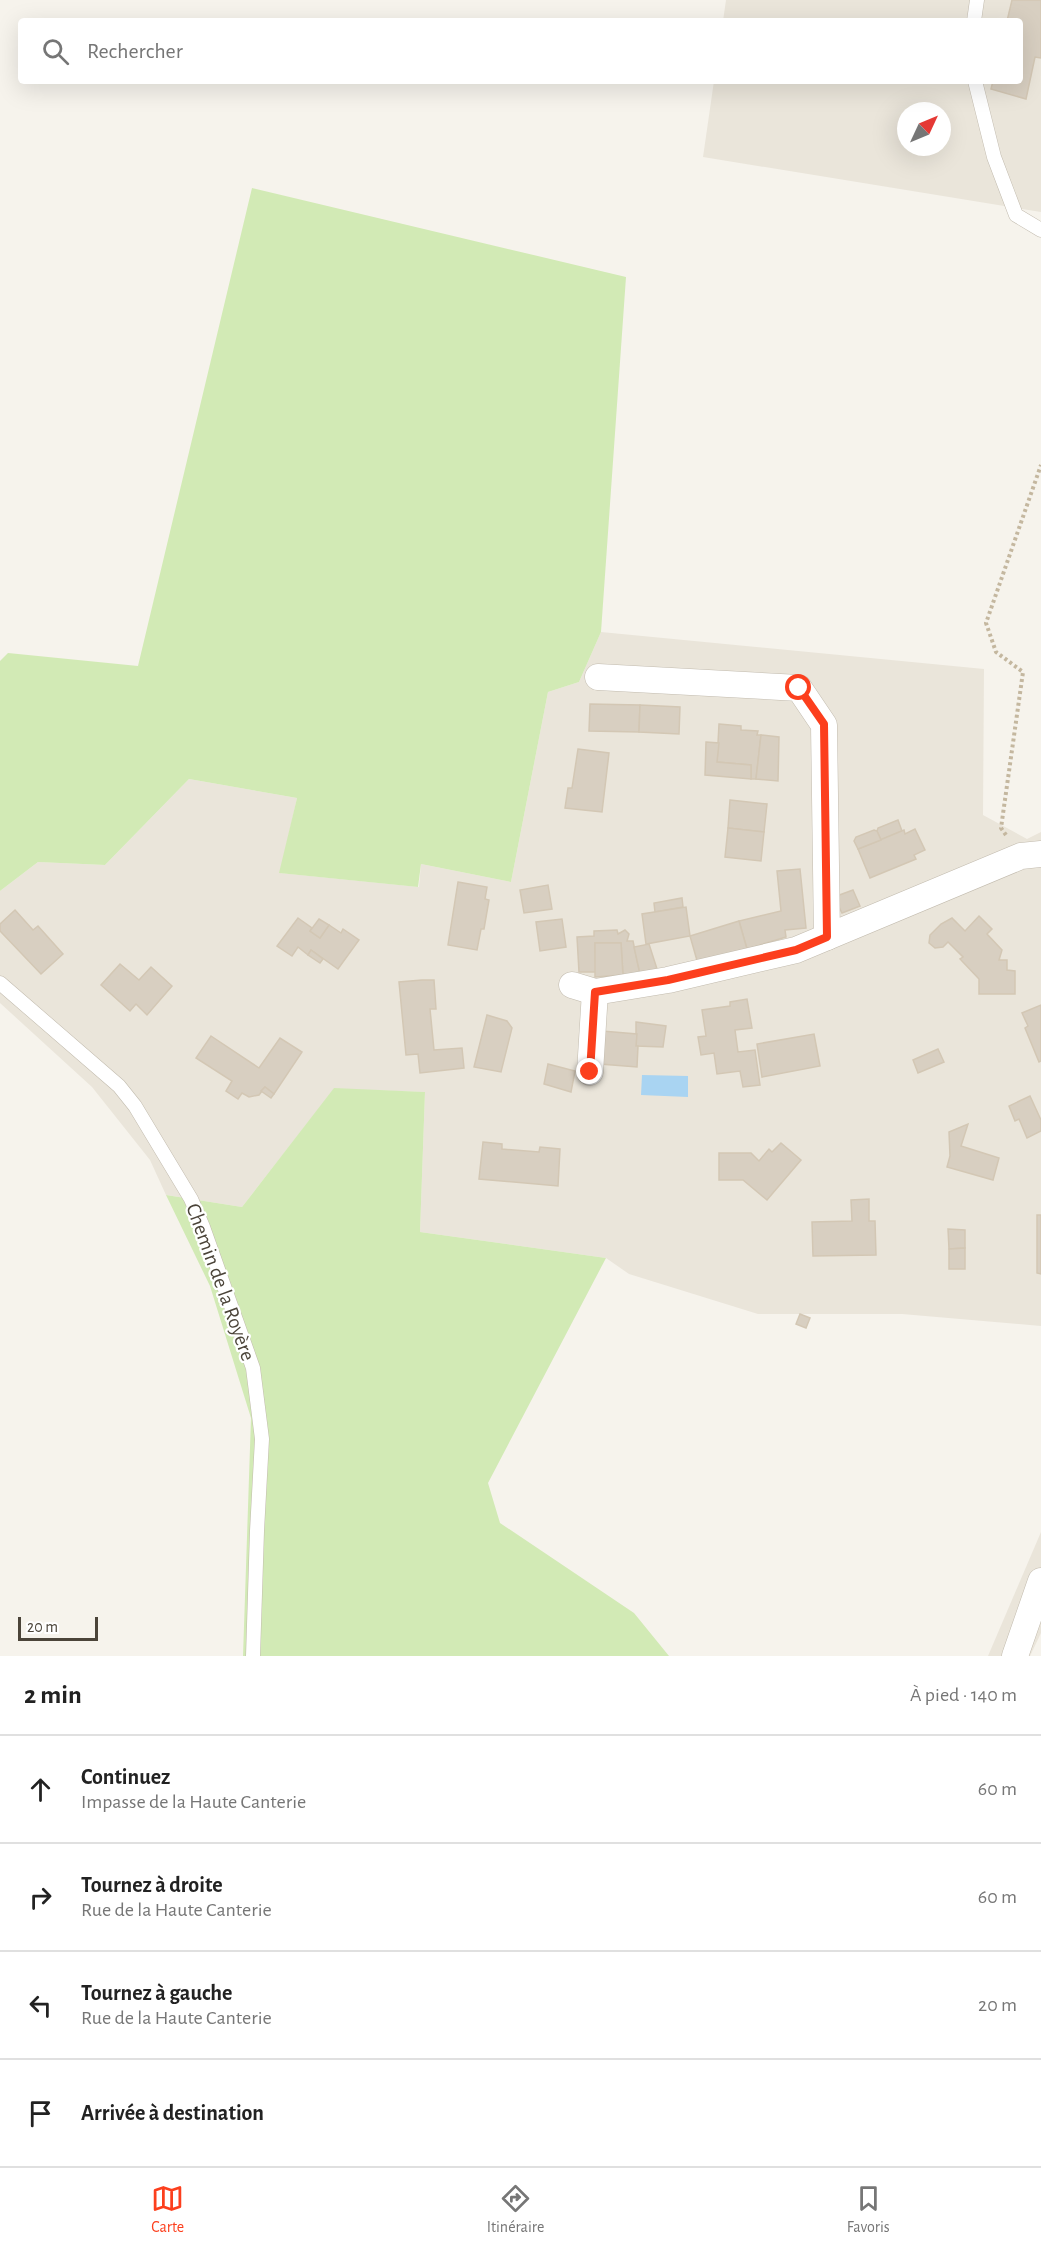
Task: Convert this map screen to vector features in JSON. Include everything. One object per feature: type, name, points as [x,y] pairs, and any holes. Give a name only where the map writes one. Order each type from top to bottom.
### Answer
[{"type":"street","points":[[598,677],[799,688],[824,724],[827,937]]},
{"type":"street","points":[[590,1072],[583,989],[668,980],[796,950],[1031,855]]},
{"type":"street","points":[[1015,1656],[1041,1581]]},
{"type":"lane","points":[[974,18],[977,0]]},
{"type":"lane","points":[[976,84],[994,157],[1016,215],[1041,230]]},
{"type":"lane","name":"Chemin de la Royère","points":[[0,983],[119,1086],[135,1106],[191,1199],[203,1227],[253,1368],[262,1439],[256,1531],[253,1656]]},
{"type":"path","points":[[1031,855],[1001,828],[1023,672],[996,652],[986,623],[1041,465]]},
{"type":"shaded area","points":[[726,0],[1041,0],[1041,212],[703,157],[714,84],[1023,84],[1023,18],[723,18]]},
{"type":"shaded area","points":[[601,632],[984,669],[983,815],[1027,839],[1041,832],[1041,1326],[902,1314],[758,1314],[629,1274],[606,1258],[420,1232],[425,1092],[334,1089],[242,1207],[166,1195],[150,1160],[92,1087],[0,1003],[0,891],[38,862],[105,865],[189,779],[297,798],[280,873],[419,887],[421,864],[511,882],[548,692],[579,682]]},
{"type":"shaded area","points":[[1041,1532],[1041,1633],[1030,1656],[988,1656]]},
{"type":"green space","points":[[252,188],[626,277],[601,632],[579,682],[548,692],[511,882],[421,864],[418,887],[279,873],[297,798],[189,779],[105,865],[38,862],[0,891],[0,661],[8,653],[138,666]]},
{"type":"green space","points":[[334,1088],[425,1092],[420,1232],[606,1258],[488,1483],[500,1523],[634,1613],[669,1656],[243,1656],[251,1418],[210,1286],[166,1195],[242,1207]]},
{"type":"water","points":[[642,1075],[688,1076],[688,1097],[641,1095]]},
{"type":"building","points":[[1012,0],[1041,0],[1041,58],[1035,57],[1026,99],[991,89],[992,84],[1023,84],[1023,18],[1008,18]]},
{"type":"building","points":[[590,704],[640,705],[639,732],[589,731]]},
{"type":"building","points":[[640,705],[680,707],[679,734],[639,732]]},
{"type":"building","points":[[719,724],[741,726],[741,730],[758,731],[757,735],[761,735],[756,779],[751,779],[751,765],[717,762]]},
{"type":"building","points":[[761,735],[779,737],[778,781],[756,779]]},
{"type":"building","points":[[706,742],[719,743],[717,762],[751,765],[751,779],[705,775]]},
{"type":"building","points":[[578,749],[609,753],[602,812],[565,808],[568,788],[572,788]]},
{"type":"building","points":[[730,800],[767,804],[764,832],[728,828]]},
{"type":"building","points":[[898,820],[902,831],[881,840],[878,828]]},
{"type":"building","points":[[728,828],[764,832],[761,861],[725,857]]},
{"type":"building","points":[[915,829],[925,850],[914,855],[916,859],[870,878],[858,849],[904,830],[905,834]]},
{"type":"building","points":[[877,831],[881,840],[858,849],[854,841],[856,837]]},
{"type":"building","points":[[800,869],[806,928],[785,930],[786,937],[747,949],[739,921],[781,911],[777,871]]},
{"type":"building","points":[[458,882],[487,887],[485,899],[489,900],[484,929],[481,929],[477,950],[448,945]]},
{"type":"building","points":[[548,885],[552,909],[524,913],[520,890]]},
{"type":"building","points":[[853,890],[860,906],[842,913],[834,897]]},
{"type":"building","points":[[682,898],[683,907],[655,912],[654,903]]},
{"type":"building","points":[[686,907],[690,936],[646,944],[642,914]]},
{"type":"building","points":[[15,910],[33,930],[38,926],[63,954],[41,974],[0,931],[0,924]]},
{"type":"building","points":[[979,916],[992,929],[987,934],[1002,950],[999,960],[1007,960],[1007,970],[1015,971],[1015,994],[979,994],[979,979],[960,959],[963,957],[948,942],[943,947],[935,948],[929,943],[930,935],[941,924],[952,918],[965,931]]},
{"type":"building","points":[[298,918],[312,928],[310,931],[320,938],[329,925],[341,933],[343,929],[359,940],[338,969],[311,950],[308,955],[298,947],[292,956],[277,946]]},
{"type":"building","points":[[319,919],[329,925],[320,938],[310,931]]},
{"type":"building","points":[[562,919],[566,947],[540,951],[536,922]]},
{"type":"building","points":[[739,921],[747,949],[698,964],[690,936]]},
{"type":"building","points":[[617,930],[618,934],[625,930],[629,934],[627,941],[633,941],[640,974],[623,975],[621,943],[595,943],[596,972],[579,972],[577,937],[594,936],[594,931]]},
{"type":"building","points":[[595,943],[621,943],[623,975],[595,977]]},
{"type":"building","points":[[649,944],[658,972],[640,974],[634,947]]},
{"type":"building","points":[[311,950],[323,959],[320,963],[308,955]]},
{"type":"building","points":[[120,964],[139,980],[151,967],[172,986],[147,1015],[136,1004],[130,1011],[101,985]]},
{"type":"building","points":[[434,980],[436,1009],[430,1009],[434,1050],[462,1048],[464,1068],[420,1073],[418,1054],[406,1055],[399,982]]},
{"type":"building","points":[[747,999],[752,1028],[735,1030],[738,1052],[755,1050],[760,1085],[743,1087],[740,1071],[717,1074],[714,1053],[701,1055],[698,1037],[706,1036],[702,1010],[730,1006],[730,1002]]},
{"type":"building","points":[[1041,1005],[1041,1061],[1039,1062],[1025,1028],[1028,1026],[1022,1013]]},
{"type":"building","points":[[487,1015],[507,1021],[512,1028],[501,1072],[474,1067]]},
{"type":"building","points":[[636,1022],[666,1026],[663,1047],[636,1046]]},
{"type":"building","points":[[602,1031],[637,1034],[637,1067],[600,1064]]},
{"type":"building","points":[[814,1034],[820,1066],[762,1077],[757,1044]]},
{"type":"building","points":[[211,1036],[259,1068],[280,1038],[302,1052],[274,1094],[265,1087],[259,1095],[249,1097],[242,1093],[238,1099],[226,1091],[232,1081],[196,1058]]},
{"type":"building","points":[[938,1049],[944,1062],[918,1073],[913,1060]]},
{"type":"building","points":[[548,1064],[575,1071],[571,1092],[544,1084]]},
{"type":"building","points":[[265,1087],[274,1094],[271,1098],[261,1091]]},
{"type":"building","points":[[1030,1096],[1041,1120],[1041,1131],[1027,1138],[1019,1119],[1015,1121],[1009,1106]]},
{"type":"building","points":[[968,1124],[961,1146],[999,1158],[993,1180],[947,1167],[950,1156],[949,1132]]},
{"type":"building","points":[[483,1142],[502,1144],[502,1149],[539,1152],[540,1147],[560,1149],[558,1186],[479,1179]]},
{"type":"building","points":[[781,1143],[801,1160],[767,1200],[743,1180],[719,1180],[719,1153],[751,1153],[759,1161],[769,1149],[772,1152]]},
{"type":"building","points":[[869,1199],[869,1221],[875,1221],[876,1255],[813,1256],[812,1222],[852,1221],[851,1200]]},
{"type":"building","points":[[1037,1215],[1041,1215],[1041,1274],[1037,1273]]},
{"type":"building","points":[[948,1229],[965,1230],[965,1248],[949,1249]]},
{"type":"building","points":[[965,1248],[965,1269],[949,1269],[949,1249]]},
{"type":"building","points":[[800,1314],[810,1318],[806,1328],[796,1324]]},
{"type":"route","points":[[590,1072],[595,992],[668,980],[796,950],[827,937],[824,724],[799,688]]}]
